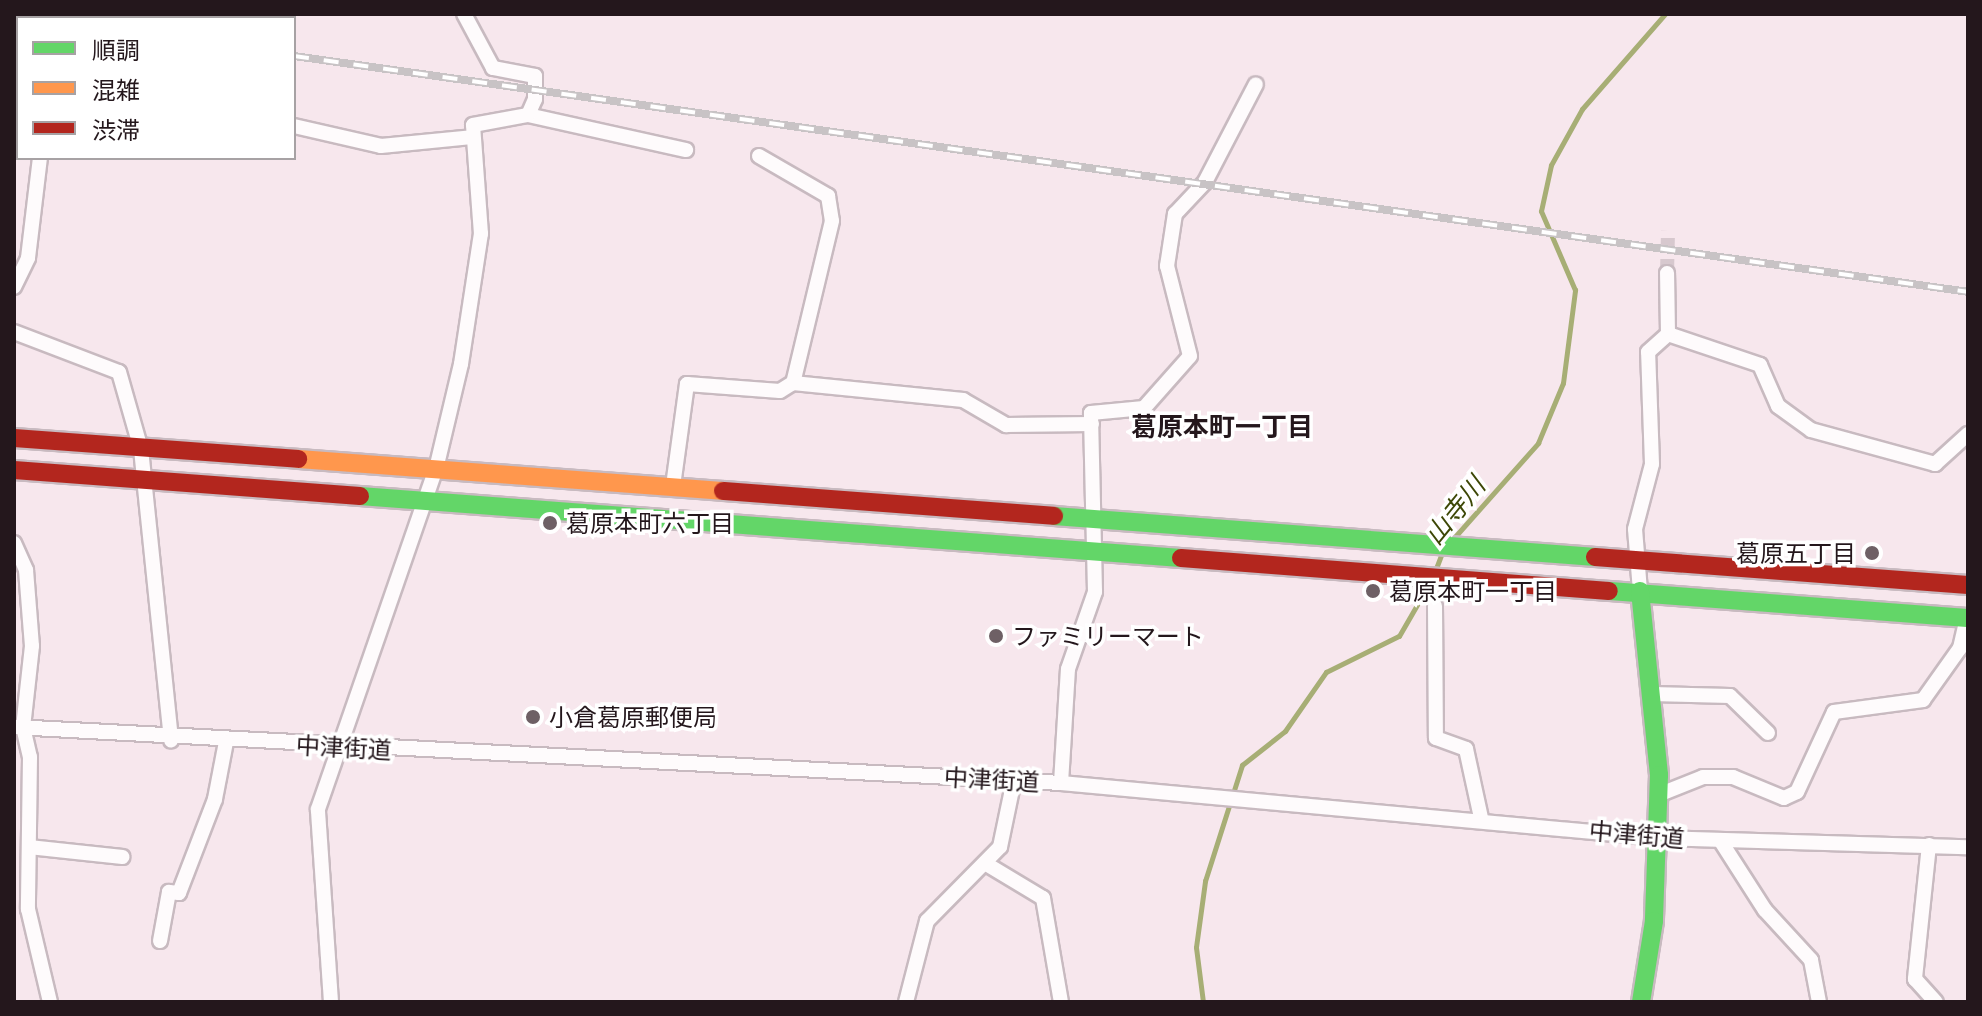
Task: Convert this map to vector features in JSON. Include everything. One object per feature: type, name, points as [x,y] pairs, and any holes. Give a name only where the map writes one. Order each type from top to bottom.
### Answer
[{"type":"street","points":[[464,14],[493,68],[535,76],[528,115]]},
{"type":"street","points":[[1061,783],[1068,669],[1095,592],[1097,549],[1091,413],[1144,408],[1190,356],[1167,266],[1175,214],[1205,182],[1256,84]]},
{"type":"street","points":[[331,1002],[318,809],[436,469],[481,234],[472,137],[479,121],[528,115],[686,150]]},
{"type":"street","points":[[296,126],[381,146],[472,137]]},
{"type":"street","points":[[759,156],[828,196],[832,221],[793,383]]},
{"type":"street","points":[[14,287],[28,258],[40,160]]},
{"type":"street","points":[[1641,1002],[1657,838],[1658,795],[1652,694],[1635,529],[1652,464],[1648,352],[1668,334],[1667,273]]},
{"type":"street","points":[[14,332],[119,372],[141,449],[171,740]]},
{"type":"street","points":[[1668,334],[1760,365],[1778,406],[1811,430],[1935,464],[1968,434]]},
{"type":"street","points":[[673,486],[687,384],[780,391],[793,383],[963,400],[1006,425],[1092,424]]},
{"type":"street","points":[[14,438],[1968,585]]},
{"type":"street","points":[[14,470],[1097,549],[1967,618],[1960,648],[1923,700],[1834,712],[1797,792],[1784,798],[1733,777],[1703,777],[1658,795]]},
{"type":"street","points":[[14,543],[26,570],[32,646],[19,727],[29,847],[21,898],[50,1002]]},
{"type":"street","points":[[1435,606],[1436,738],[1466,749],[1481,818]]},
{"type":"street","points":[[1652,694],[1730,696],[1768,733]]},
{"type":"street","name":"中津街道","points":[[19,727],[171,740],[1061,783],[1481,818],[1657,838],[1968,847]]},
{"type":"street","points":[[160,941],[169,892],[179,893],[215,799],[226,742]]},
{"type":"street","points":[[906,1002],[927,921],[988,865],[1000,847],[1014,780]]},
{"type":"street","points":[[1720,840],[1765,910],[1811,960],[1819,1002]]},
{"type":"street","points":[[1929,845],[1915,979],[1936,1002]]},
{"type":"street","points":[[29,847],[122,857]]},
{"type":"street","points":[[988,865],[1043,898],[1061,1002]]},
{"type":"waterway","name":"山寺川","points":[[1452,540],[1538,443],[1563,383],[1575,290],[1541,211],[1551,165],[1582,109],[1665,14]]},
{"type":"waterway","name":"山寺川","points":[[1435,571],[1443,550]]},
{"type":"waterway","name":"山寺川","points":[[1203,1002],[1196,947],[1205,881],[1242,765],[1285,731],[1326,672],[1399,636],[1429,584]]},
{"type":"tunnel","points":[[1667,273],[1668,231]]},
{"type":"railway","points":[[296,56],[1968,292]]},
{"type":"traffic: fast","points":[[360,496],[1181,558]]},
{"type":"traffic: fast","points":[[1054,516],[1595,557]]},
{"type":"traffic: fast","points":[[1609,591],[1968,618]]},
{"type":"traffic: fast","points":[[1640,591],[1659,775],[1654,921],[1641,1002]]},
{"type":"traffic: slow","points":[[298,459],[723,491]]},
{"type":"traffic: jam","points":[[14,438],[298,459]]},
{"type":"traffic: jam","points":[[14,470],[360,496]]},
{"type":"traffic: jam","points":[[723,491],[1054,516]]},
{"type":"traffic: jam","points":[[1595,557],[1968,585]]},
{"type":"traffic: jam","points":[[1181,558],[1609,591]]},
{"type":"place","name":"葛原本町六丁目","points":[[550,523]]},
{"type":"place","name":"葛原五丁目","points":[[1872,553]]},
{"type":"place","name":"葛原本町一丁目","points":[[1373,591]]},
{"type":"place","name":"ファミリーマート","points":[[996,636]]},
{"type":"place","name":"小倉葛原郵便局","points":[[533,717]]},
{"type":"district","name":"葛原本町一丁目","points":[[1222,426]]}]
